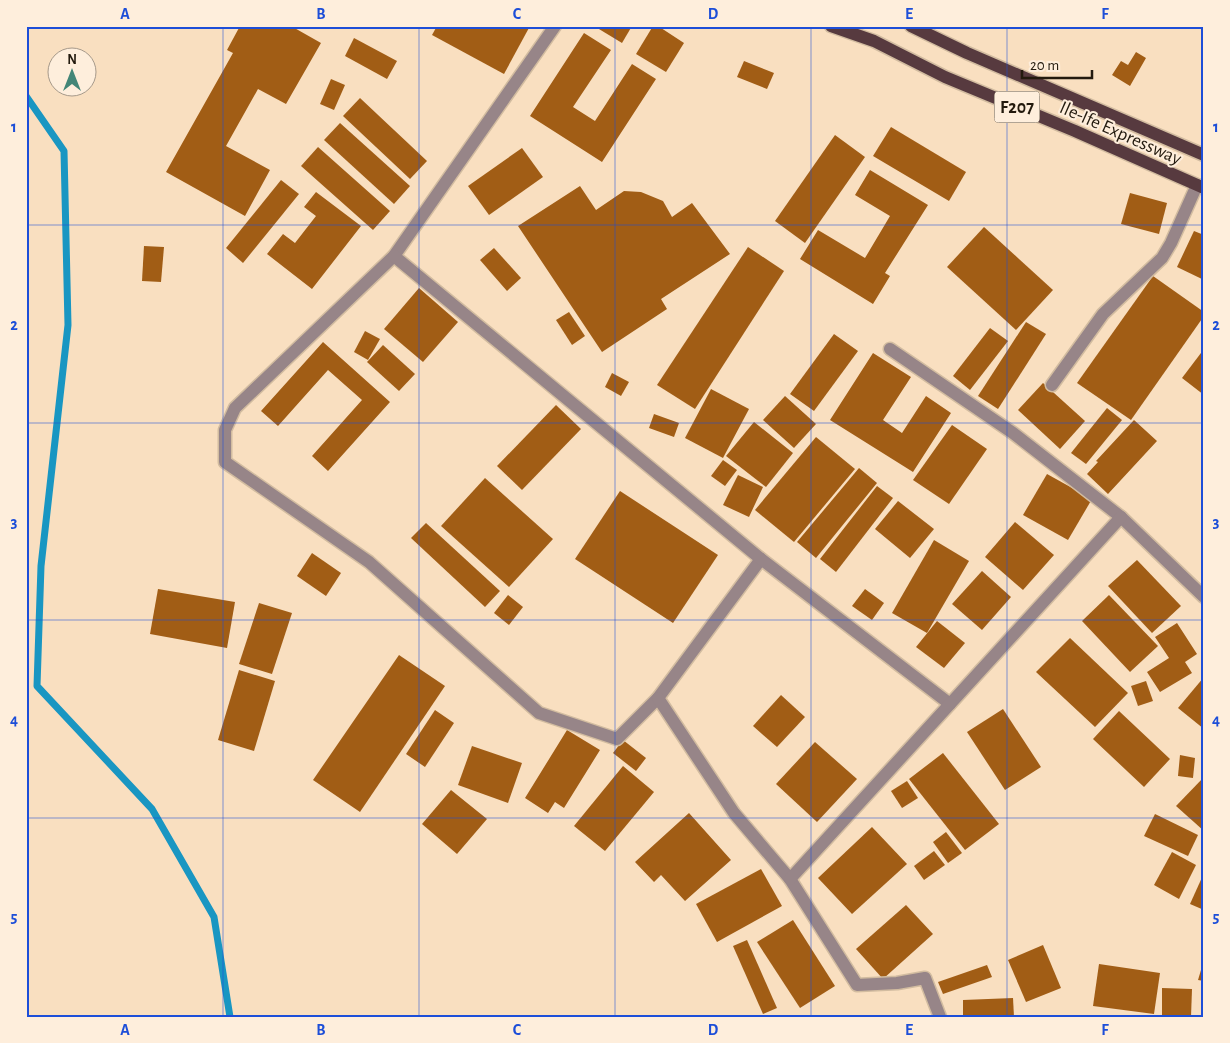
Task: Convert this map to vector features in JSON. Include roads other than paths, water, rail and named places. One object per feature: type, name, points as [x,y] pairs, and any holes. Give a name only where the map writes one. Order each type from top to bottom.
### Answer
[{"type":"main road","name":"Ile-Ife Expressway","points":[[831,26],[874,41],[945,77],[1075,131],[1200,187]]},
{"type":"main road","name":"Ile-Ife Expressway","points":[[911,26],[967,53],[1204,155]]},
{"type":"street","points":[[556,26],[394,256],[235,408],[225,430],[225,462],[369,562],[539,713],[617,739],[658,698],[760,559]]},
{"type":"street","points":[[1052,385],[1103,314],[1162,258],[1200,187]]},
{"type":"street","points":[[394,256],[760,559],[950,704]]},
{"type":"street","points":[[890,349],[1013,433],[1121,517],[1204,597]]},
{"type":"street","points":[[790,879],[1121,517]]},
{"type":"street","points":[[658,698],[734,813],[790,879],[858,985],[897,983],[925,978],[940,1017]]},
{"type":"waterway","points":[[26,96],[64,151],[68,325],[41,566],[37,686],[152,809],[214,917],[230,1017]]}]
